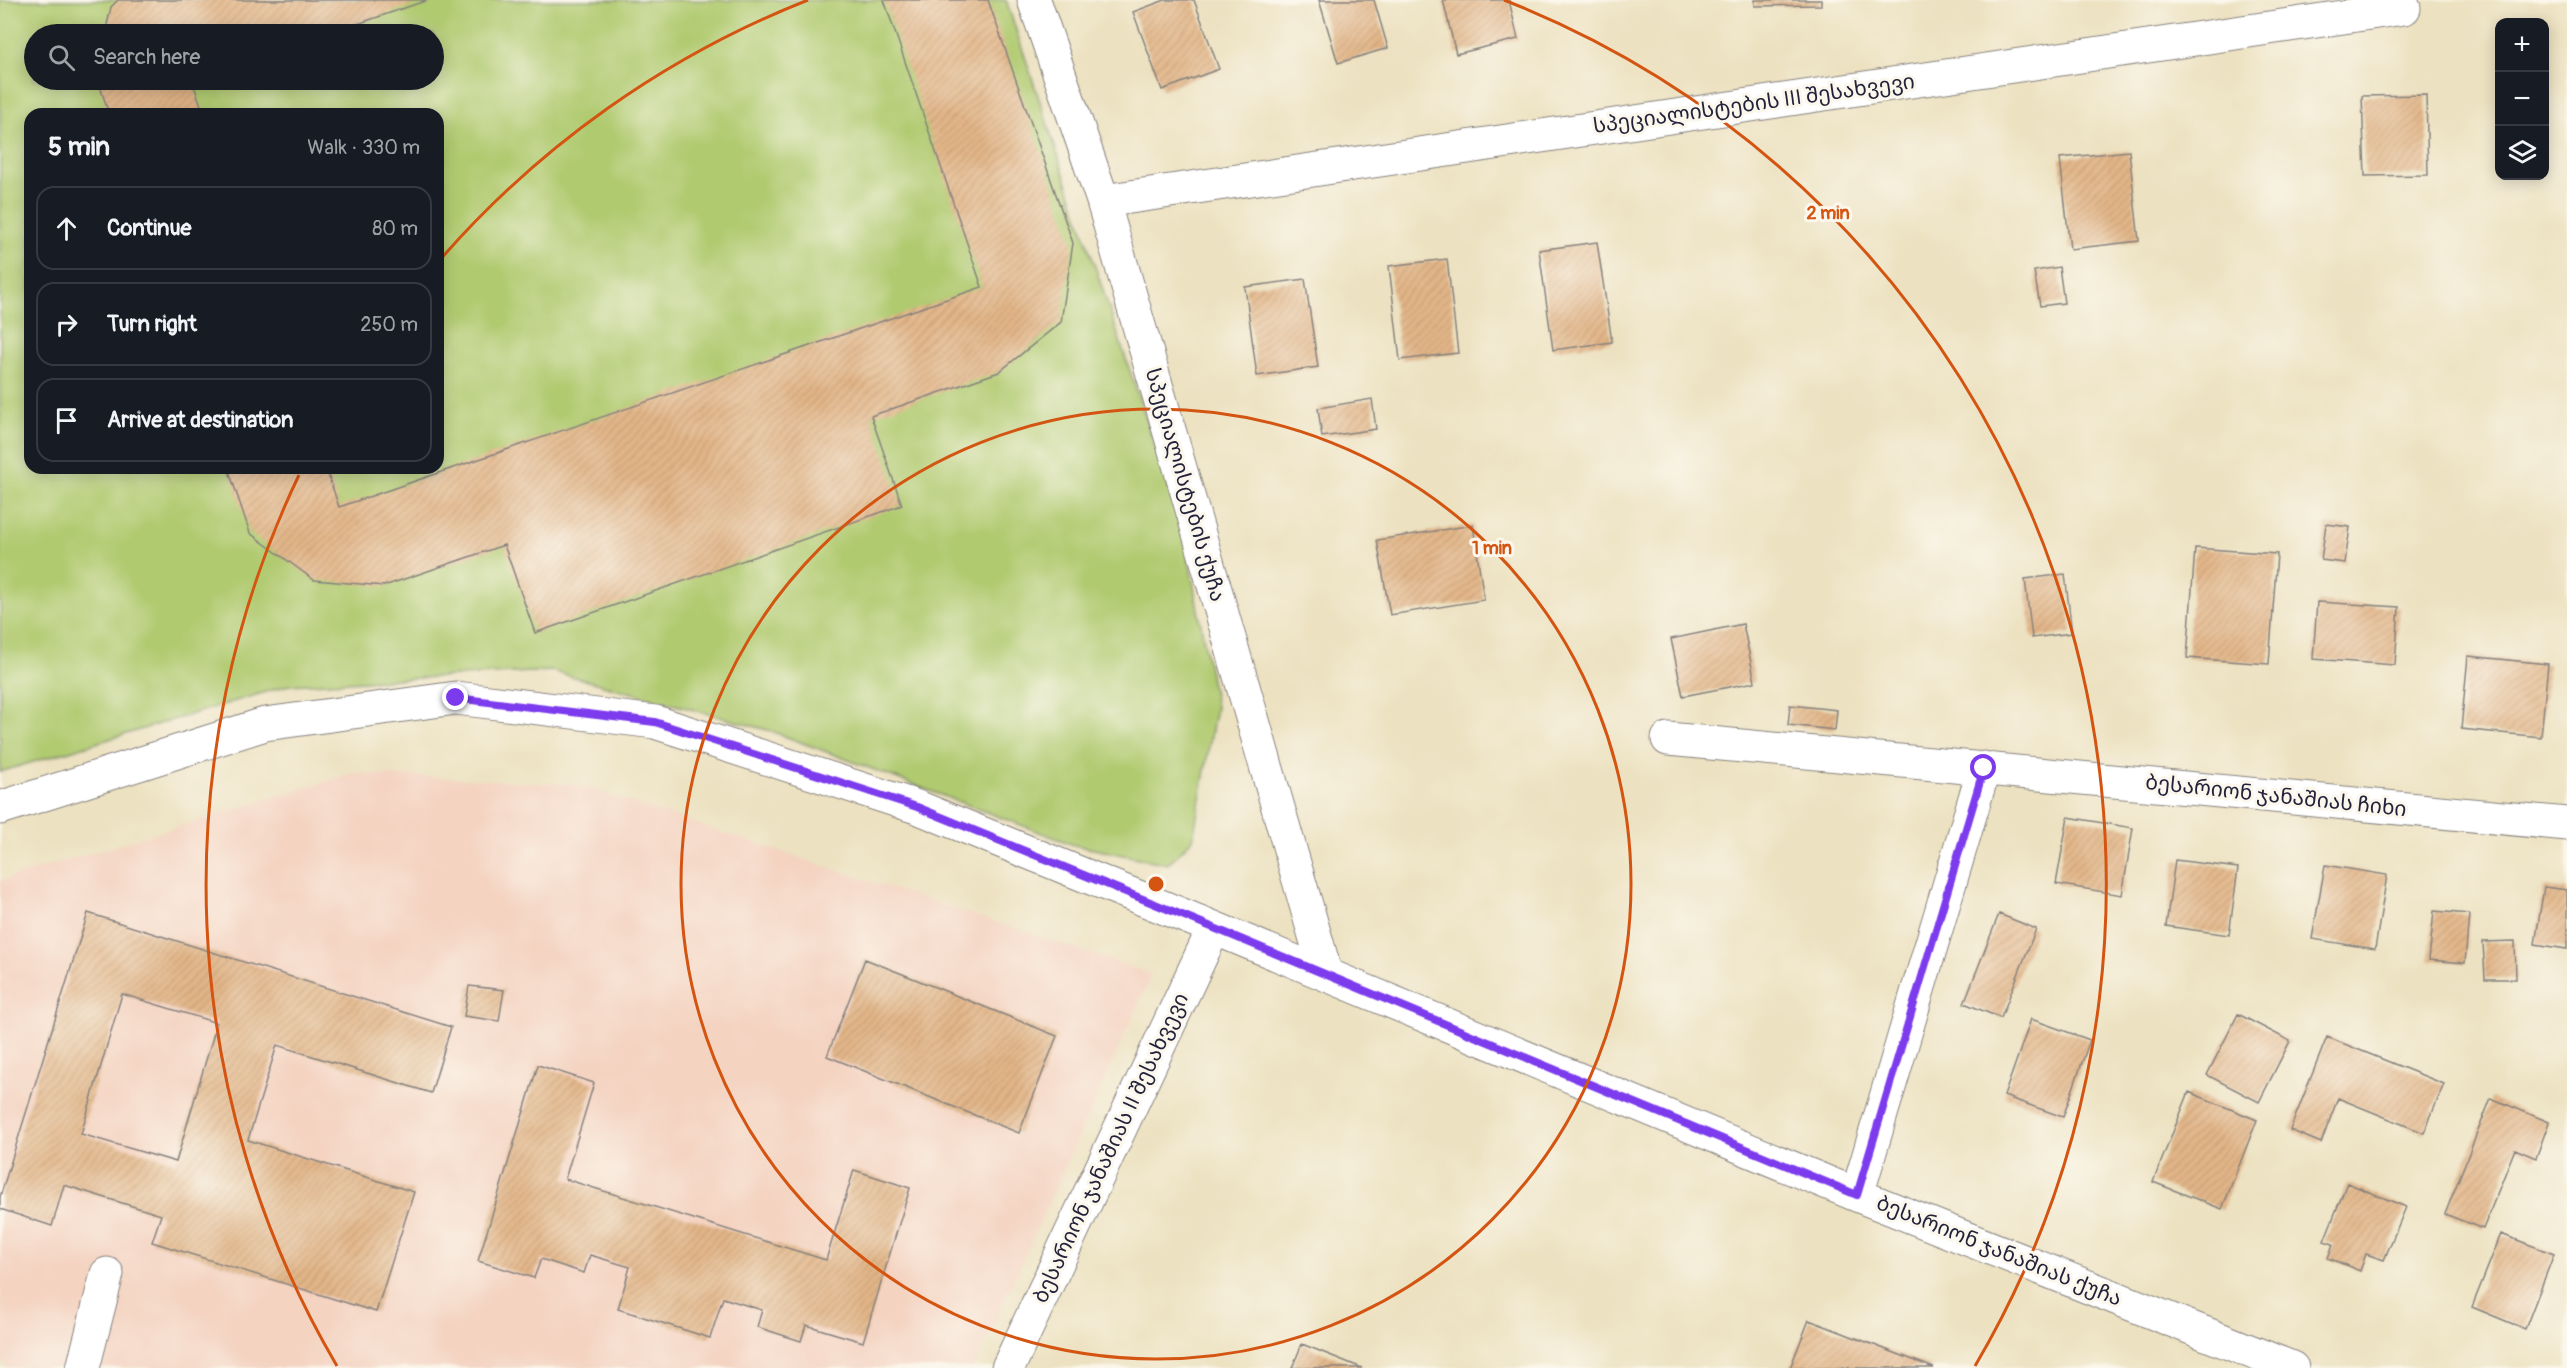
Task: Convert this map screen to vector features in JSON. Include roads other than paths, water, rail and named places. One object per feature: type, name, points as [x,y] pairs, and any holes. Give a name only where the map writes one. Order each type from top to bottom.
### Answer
[{"type":"street","name":"სპეციალისტების ქუჩა","points":[[1034,0],[1103,201],[1326,974]]},
{"type":"street","name":"სპეციალისტების III შესახვევი","points":[[1103,201],[2404,8]]},
{"type":"street","name":"ბესარიონ ჯანაშიას ქუჩა","points":[[0,808],[265,724],[456,698],[655,722],[917,807],[1857,1195],[2292,1368]]},
{"type":"street","name":"ბესარიონ ჯანაშიას ჩიხი","points":[[1668,739],[2567,824]]},
{"type":"street","points":[[1857,1195],[1984,768]]},
{"type":"street","name":"ბესარიონ ჯანაშიას II შესახვევი","points":[[1008,1368],[1214,928]]},
{"type":"street","points":[[83,1368],[107,1274]]}]
